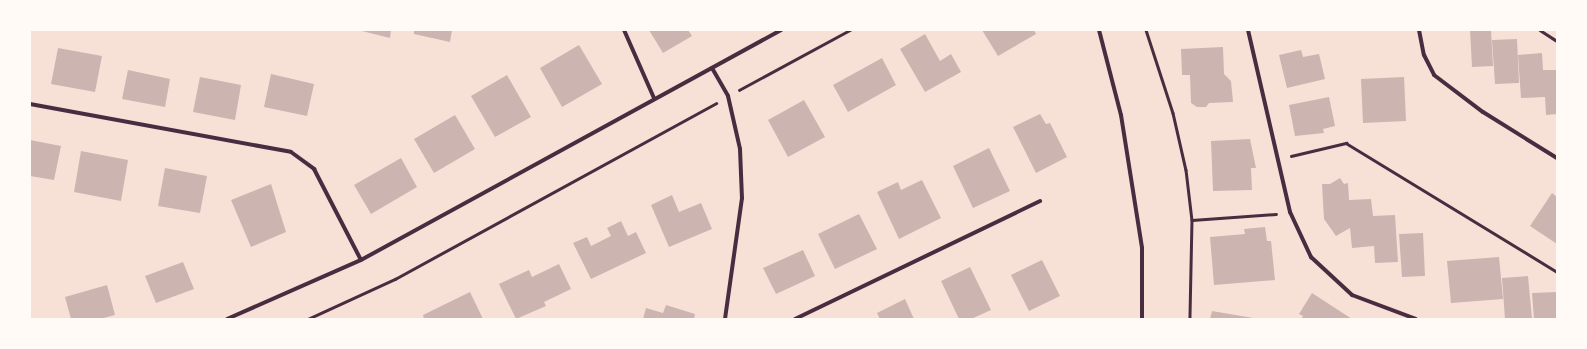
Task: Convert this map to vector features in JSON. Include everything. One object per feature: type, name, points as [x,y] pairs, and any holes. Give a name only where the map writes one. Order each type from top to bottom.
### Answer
[{"type":"street","points":[[624,30],[654,98]]},
{"type":"street","points":[[227,319],[361,260],[654,98],[781,30]]},
{"type":"street","points":[[1099,30],[1121,115],[1142,248],[1142,319]]},
{"type":"street","points":[[1248,30],[1290,212],[1311,258],[1352,295],[1416,319]]},
{"type":"street","points":[[1419,30],[1424,55],[1434,75],[1483,112],[1557,158]]},
{"type":"street","points":[[712,68],[728,96],[740,149],[742,198],[724,319]]},
{"type":"street","points":[[30,104],[291,152],[314,169],[361,260]]},
{"type":"street","points":[[795,319],[1040,201]]},
{"type":"path","points":[[308,319],[395,279],[850,30]]},
{"type":"path","points":[[1146,30],[1173,112],[1186,170],[1192,220],[1190,319]]},
{"type":"path","points":[[1540,30],[1557,41]]},
{"type":"path","points":[[1279,159],[1346,143],[1557,272]]},
{"type":"path","points":[[1192,220],[1290,212]]},
{"type":"building","points":[[358,30],[391,30],[390,38]]},
{"type":"building","points":[[414,30],[452,30],[450,42],[414,34]]},
{"type":"building","points":[[649,30],[688,30],[692,36],[663,53]]},
{"type":"building","points":[[982,30],[1034,30],[1036,34],[998,56]]},
{"type":"building","points":[[1470,30],[1491,30],[1493,66],[1472,67]]},
{"type":"building","points":[[925,34],[940,61],[951,54],[961,72],[925,92],[900,49]]},
{"type":"building","points":[[1517,39],[1519,83],[1495,84],[1492,40]]},
{"type":"building","points":[[579,45],[602,84],[562,107],[540,68]]},
{"type":"building","points":[[1223,47],[1224,74],[1231,81],[1233,102],[1209,103],[1206,107],[1197,107],[1191,103],[1190,75],[1182,75],[1181,49]]},
{"type":"building","points":[[58,48],[102,56],[95,92],[51,84]]},
{"type":"building","points":[[1301,50],[1303,57],[1319,54],[1325,79],[1287,88],[1279,55]]},
{"type":"building","points":[[1542,53],[1543,70],[1557,70],[1557,114],[1546,115],[1545,97],[1521,98],[1518,55]]},
{"type":"building","points":[[882,58],[896,85],[848,112],[833,85]]},
{"type":"building","points":[[128,70],[170,79],[165,107],[122,99]]},
{"type":"building","points":[[271,74],[314,84],[307,116],[264,107]]},
{"type":"building","points":[[507,75],[531,117],[495,137],[471,96]]},
{"type":"building","points":[[200,77],[241,85],[235,120],[193,112]]},
{"type":"building","points":[[1404,77],[1406,121],[1363,123],[1361,79]]},
{"type":"building","points":[[1329,97],[1335,126],[1323,129],[1324,133],[1295,136],[1289,105]]},
{"type":"building","points":[[804,100],[825,137],[788,157],[768,120]]},
{"type":"building","points":[[1040,114],[1046,124],[1050,123],[1067,157],[1036,173],[1013,127]]},
{"type":"building","points":[[455,115],[475,149],[434,173],[414,139]]},
{"type":"building","points":[[1250,139],[1256,168],[1251,168],[1252,190],[1213,191],[1211,141]]},
{"type":"building","points":[[30,140],[61,146],[54,180],[30,176]]},
{"type":"building","points":[[989,148],[1010,191],[973,208],[953,166]]},
{"type":"building","points":[[81,151],[128,160],[121,201],[74,192]]},
{"type":"building","points":[[401,158],[417,187],[371,214],[354,185]]},
{"type":"building","points":[[165,168],[207,176],[200,213],[158,206]]},
{"type":"building","points":[[1340,178],[1344,184],[1348,183],[1349,200],[1371,199],[1373,216],[1395,215],[1398,262],[1375,263],[1374,246],[1352,248],[1350,228],[1336,236],[1324,219],[1322,184],[1330,184]]},
{"type":"building","points":[[922,180],[941,218],[899,239],[877,192],[898,182],[901,190]]},
{"type":"building","points":[[271,184],[286,232],[251,247],[231,200]]},
{"type":"building","points":[[1552,193],[1557,197],[1557,244],[1530,226]]},
{"type":"building","points":[[672,195],[679,212],[701,203],[712,229],[669,247],[651,205]]},
{"type":"building","points":[[859,214],[877,249],[835,269],[818,234]]},
{"type":"building","points":[[621,221],[628,236],[636,232],[646,253],[591,279],[573,243],[587,237],[591,246],[611,236],[607,228]]},
{"type":"building","points":[[1265,227],[1267,241],[1271,241],[1275,280],[1214,285],[1210,237],[1245,234],[1244,229]]},
{"type":"building","points":[[1423,233],[1425,276],[1402,277],[1399,234]]},
{"type":"building","points":[[803,250],[815,276],[776,294],[763,268]]},
{"type":"building","points":[[1499,257],[1503,299],[1451,303],[1447,261]]},
{"type":"building","points":[[1042,260],[1060,296],[1029,311],[1011,275]]},
{"type":"building","points":[[183,262],[194,289],[156,303],[145,276]]},
{"type":"building","points":[[559,264],[571,289],[544,302],[546,306],[516,319],[499,284],[529,270],[532,277]]},
{"type":"building","points":[[970,267],[991,310],[971,319],[959,319],[941,281]]},
{"type":"building","points":[[1528,276],[1532,319],[1505,319],[1502,278]]},
{"type":"building","points":[[107,285],[115,315],[100,319],[71,319],[65,297]]},
{"type":"building","points":[[470,292],[483,319],[424,319],[423,315]]},
{"type":"building","points":[[1557,292],[1557,319],[1534,319],[1532,293]]},
{"type":"building","points":[[1312,293],[1352,319],[1301,319],[1303,316],[1299,314]]},
{"type":"building","points":[[905,299],[914,319],[880,319],[877,313]]},
{"type":"building","points":[[666,305],[695,314],[694,319],[643,319],[646,308],[663,313]]},
{"type":"building","points":[[1212,311],[1253,318],[1253,319],[1210,319]]}]
